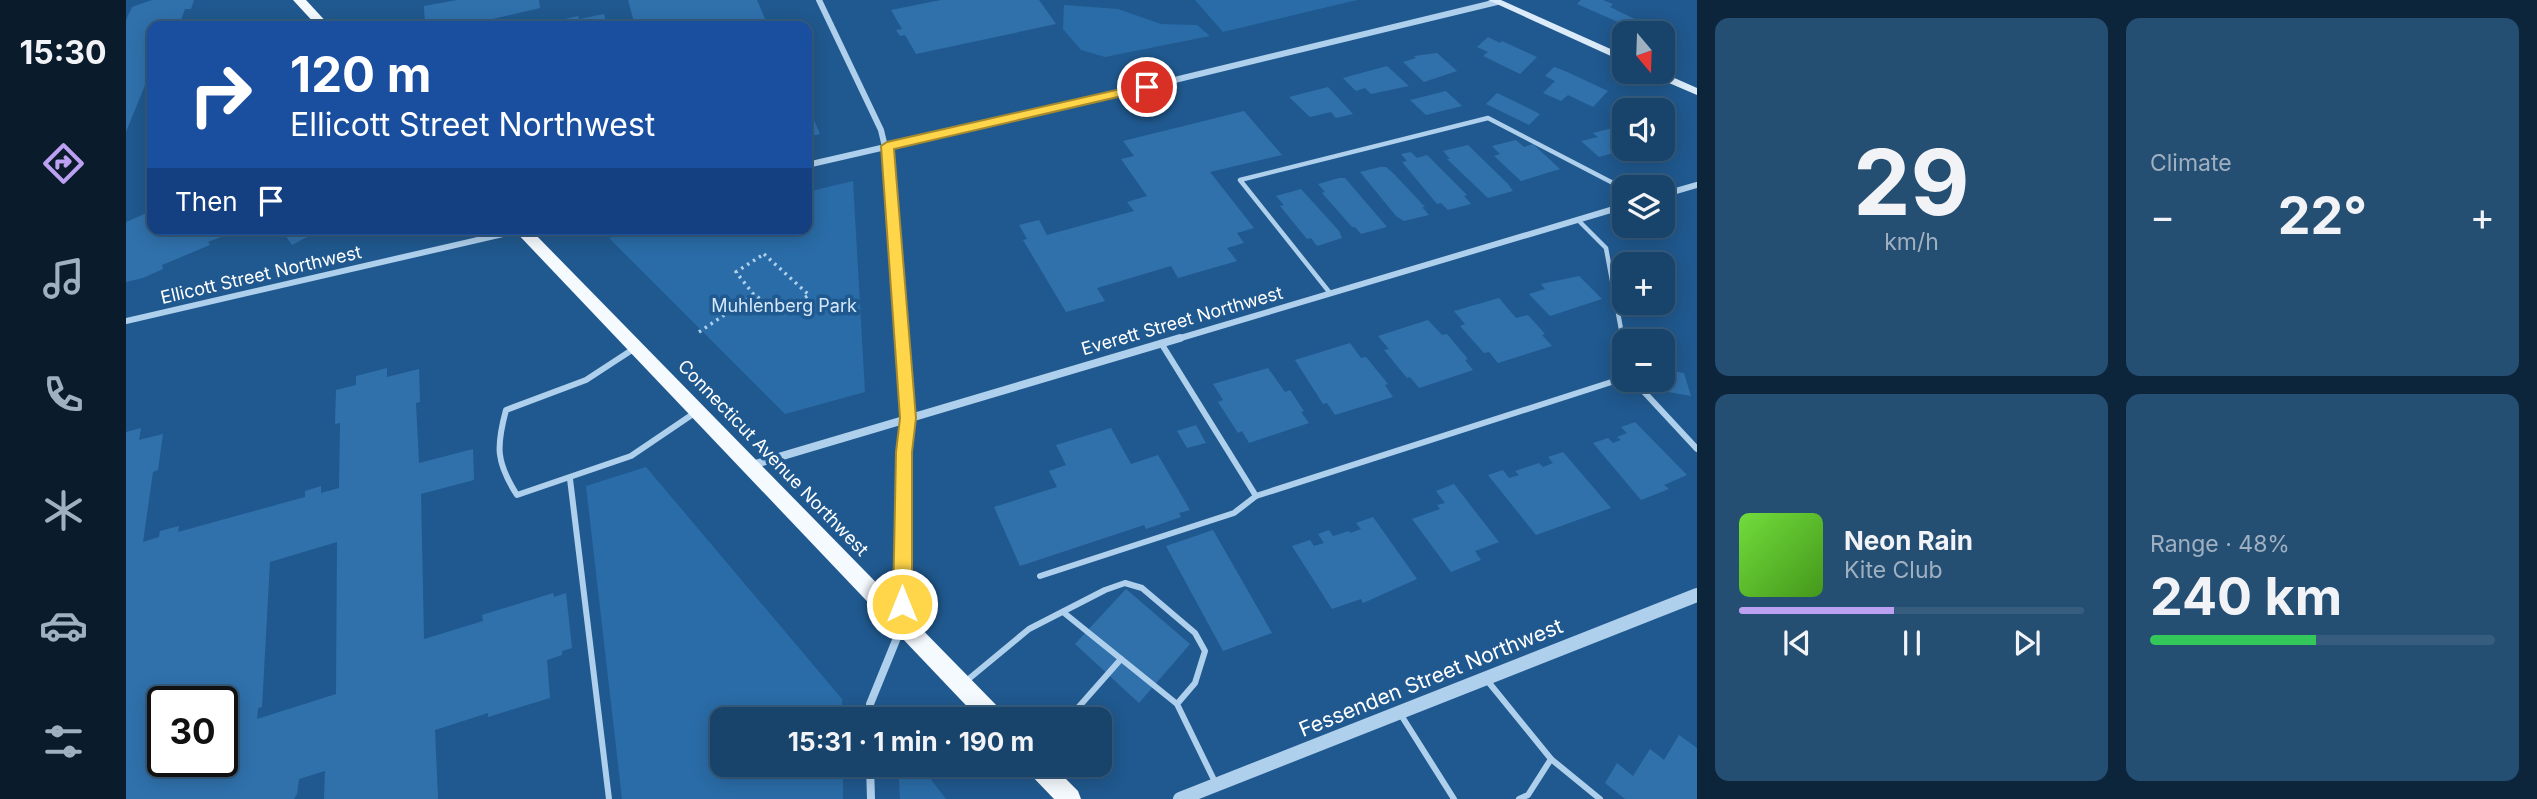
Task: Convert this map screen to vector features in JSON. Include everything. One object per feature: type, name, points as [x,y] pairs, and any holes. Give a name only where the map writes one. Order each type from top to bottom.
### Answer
[{"type":"main road","points":[[299,0],[319,21]]},
{"type":"main road","points":[[1495,1],[1612,54]]},
{"type":"main road","points":[[1675,82],[1697,92]]},
{"type":"main road","name":"Connecticut Avenue Northwest","points":[[527,235],[982,707]]},
{"type":"main road","points":[[1049,777],[1070,799]]},
{"type":"street","points":[[819,0],[887,146],[908,418],[904,476],[902,625],[870,707]]},
{"type":"street","points":[[812,164],[1495,1]]},
{"type":"street","points":[[1675,191],[1697,185]]},
{"type":"street","name":"Everett Street Northwest","points":[[749,465],[1612,210]]},
{"type":"street","name":"Ellicott Street Northwest","points":[[126,321],[500,235]]},
{"type":"street","name":"Fessenden Street Northwest","points":[[1180,799],[1697,595]]},
{"type":"street","points":[[870,777],[871,799]]},
{"type":"lane","points":[[1330,293],[1240,180],[1488,117],[1612,182]]},
{"type":"lane","points":[[1578,220],[1606,248],[1621,329]]},
{"type":"lane","points":[[1161,343],[1256,496]]},
{"type":"lane","points":[[635,348],[586,380],[506,410],[498,440],[498,456],[501,472],[516,495],[570,479],[631,456],[696,412]]},
{"type":"lane","points":[[1040,576],[1234,513],[1256,496],[1612,382]]},
{"type":"lane","points":[[1644,392],[1697,449]]},
{"type":"lane","points":[[570,479],[609,799]]},
{"type":"lane","points":[[961,685],[1029,629],[1125,583],[1142,588],[1195,633],[1205,651],[1195,683],[1177,704]]},
{"type":"lane","points":[[1063,612],[1177,704],[1216,785]]},
{"type":"lane","points":[[1079,707],[1121,659]]},
{"type":"lane","points":[[1486,679],[1551,759],[1600,799]]},
{"type":"lane","points":[[1399,712],[1454,799]]},
{"type":"lane","points":[[1519,799],[1528,794],[1551,759]]},
{"type":"path","points":[[764,254],[809,295],[782,312],[754,295],[736,272],[764,254]]},
{"type":"path","points":[[699,332],[754,295]]},
{"type":"green space","points":[[1195,0],[1357,0],[1223,32]]},
{"type":"green space","points":[[1064,5],[1118,9],[1161,24],[1197,25],[1210,36],[1105,57],[1081,50],[1063,29]]},
{"type":"green space","name":"Muhlenberg Park","points":[[853,181],[865,392],[785,414],[609,238],[622,235],[812,235],[812,191]]},
{"type":"green space","points":[[646,467],[842,699],[842,707],[710,707],[710,777],[843,777],[843,799],[622,799],[586,486]]},
{"type":"green space","points":[[899,777],[929,777],[946,799],[900,799]]},
{"type":"building","points":[[152,0],[194,0],[191,9],[185,9],[181,21],[147,21],[147,80],[126,132],[126,20],[132,7]]},
{"type":"building","points":[[457,0],[539,0],[540,8],[484,21],[425,21],[424,6]]},
{"type":"building","points":[[628,0],[757,0],[766,21],[634,21]]},
{"type":"building","points":[[941,0],[1039,0],[1056,24],[916,54],[905,35],[900,36],[896,30],[902,29],[891,10]]},
{"type":"building","points":[[1581,0],[1603,0],[1613,4],[1610,7],[1639,21],[1616,21],[1577,4]]},
{"type":"building","points":[[604,14],[606,21],[565,21],[578,16],[579,19]]},
{"type":"building","points":[[1488,37],[1537,57],[1520,74],[1483,56],[1488,52],[1477,47]]},
{"type":"building","points":[[1437,53],[1457,71],[1424,82],[1403,62],[1416,58],[1414,56]]},
{"type":"building","points":[[1387,66],[1409,86],[1371,94],[1365,88],[1356,91],[1343,78]]},
{"type":"building","points":[[1554,67],[1608,91],[1593,107],[1568,95],[1561,101],[1543,93],[1555,81],[1545,76]]},
{"type":"building","points":[[1328,87],[1353,114],[1336,118],[1331,112],[1310,117],[1289,97]]},
{"type":"building","points":[[1446,91],[1462,106],[1426,115],[1410,100]]},
{"type":"building","points":[[1497,93],[1540,114],[1529,125],[1486,104]]},
{"type":"building","points":[[1244,111],[1282,155],[1210,172],[1254,228],[1237,233],[1244,243],[1227,248],[1237,261],[1178,278],[1171,266],[1097,288],[1105,301],[1066,312],[1023,240],[1027,239],[1019,225],[1039,220],[1047,235],[1134,211],[1127,202],[1147,196],[1121,159],[1134,156],[1123,141]]},
{"type":"building","points":[[812,116],[820,134],[812,136]]},
{"type":"building","points":[[1612,128],[1612,153],[1599,157],[1581,141],[1598,137],[1593,133]]},
{"type":"building","points":[[1516,140],[1524,147],[1533,144],[1560,169],[1521,181],[1494,156],[1500,154],[1492,146]]},
{"type":"building","points":[[1468,145],[1513,191],[1488,198],[1447,159],[1450,159],[1443,151]]},
{"type":"building","points":[[1411,152],[1417,158],[1427,155],[1467,195],[1464,196],[1471,204],[1448,210],[1441,203],[1437,204],[1402,162],[1407,161],[1401,154]]},
{"type":"building","points":[[1386,167],[1394,174],[1425,207],[1422,207],[1429,215],[1404,221],[1396,216],[1360,172]]},
{"type":"building","points":[[1345,178],[1387,227],[1361,234],[1352,227],[1322,193],[1325,192],[1318,184]]},
{"type":"building","points":[[1301,189],[1339,231],[1342,238],[1317,246],[1311,238],[1307,239],[1280,206],[1284,205],[1276,196]]},
{"type":"building","points":[[147,213],[147,235],[226,235],[208,242],[210,245],[162,265],[163,269],[126,282],[126,222]]},
{"type":"building","points":[[285,235],[311,235],[292,245]]},
{"type":"building","points":[[1579,276],[1602,299],[1550,316],[1529,294],[1545,289],[1541,284]]},
{"type":"building","points":[[1499,298],[1516,318],[1528,315],[1552,346],[1498,363],[1489,352],[1484,353],[1460,326],[1465,324],[1454,311]]},
{"type":"building","points":[[1428,320],[1442,335],[1447,334],[1468,359],[1465,360],[1473,370],[1419,388],[1384,350],[1389,349],[1378,336]]},
{"type":"building","points":[[1350,343],[1361,358],[1366,357],[1388,384],[1385,385],[1393,397],[1335,415],[1327,403],[1323,404],[1295,360]]},
{"type":"building","points":[[387,368],[387,377],[419,369],[420,402],[416,403],[419,463],[473,449],[474,480],[421,494],[424,639],[483,621],[482,615],[553,593],[554,597],[566,593],[572,648],[547,660],[550,698],[488,717],[488,713],[435,730],[438,799],[324,799],[325,771],[299,779],[294,799],[126,799],[126,432],[141,428],[139,440],[163,434],[158,470],[153,472],[143,542],[159,537],[160,531],[179,526],[178,532],[305,497],[305,491],[321,486],[321,493],[339,488],[340,423],[335,424],[336,390],[356,385],[356,376]],"holes":[[[337,542],[336,694],[257,719],[258,708],[262,707],[270,562]]]},
{"type":"building","points":[[1268,368],[1285,392],[1290,390],[1309,423],[1249,443],[1242,431],[1238,433],[1218,402],[1223,400],[1213,384]]},
{"type":"building","points":[[1675,371],[1684,373],[1691,396],[1668,392],[1675,392]]},
{"type":"building","points":[[1635,422],[1687,475],[1664,485],[1669,489],[1641,500],[1593,443],[1608,438],[1613,443],[1621,440],[1617,437],[1627,433],[1621,427]]},
{"type":"building","points":[[1196,425],[1206,443],[1187,448],[1177,431]]},
{"type":"building","points":[[1111,428],[1131,464],[1158,455],[1190,510],[1179,513],[1181,517],[1146,529],[1144,525],[1020,566],[994,507],[1057,487],[1049,471],[1066,465],[1056,445]]},
{"type":"building","points":[[1563,452],[1611,508],[1536,535],[1488,475],[1503,470],[1509,478],[1519,475],[1515,471],[1539,463],[1543,467],[1553,463],[1548,457]]},
{"type":"building","points":[[1454,484],[1499,542],[1475,551],[1481,560],[1451,572],[1412,519],[1440,509],[1437,505],[1445,503],[1436,491]]},
{"type":"building","points":[[1373,517],[1417,579],[1363,603],[1361,599],[1332,609],[1292,546],[1310,540],[1314,546],[1324,543],[1318,534],[1329,530],[1333,536],[1349,531],[1350,533],[1361,529],[1356,523]]},
{"type":"building","points":[[1213,530],[1272,633],[1223,651],[1166,546]]},
{"type":"building","points":[[1126,589],[1190,644],[1139,703],[1075,644]]},
{"type":"building","points":[[1679,735],[1697,748],[1697,799],[1625,799],[1605,783],[1617,763],[1633,776],[1650,749],[1664,760]]},
{"type":"route","points":[[902,604],[904,452],[908,418],[887,146],[1147,87]]}]
